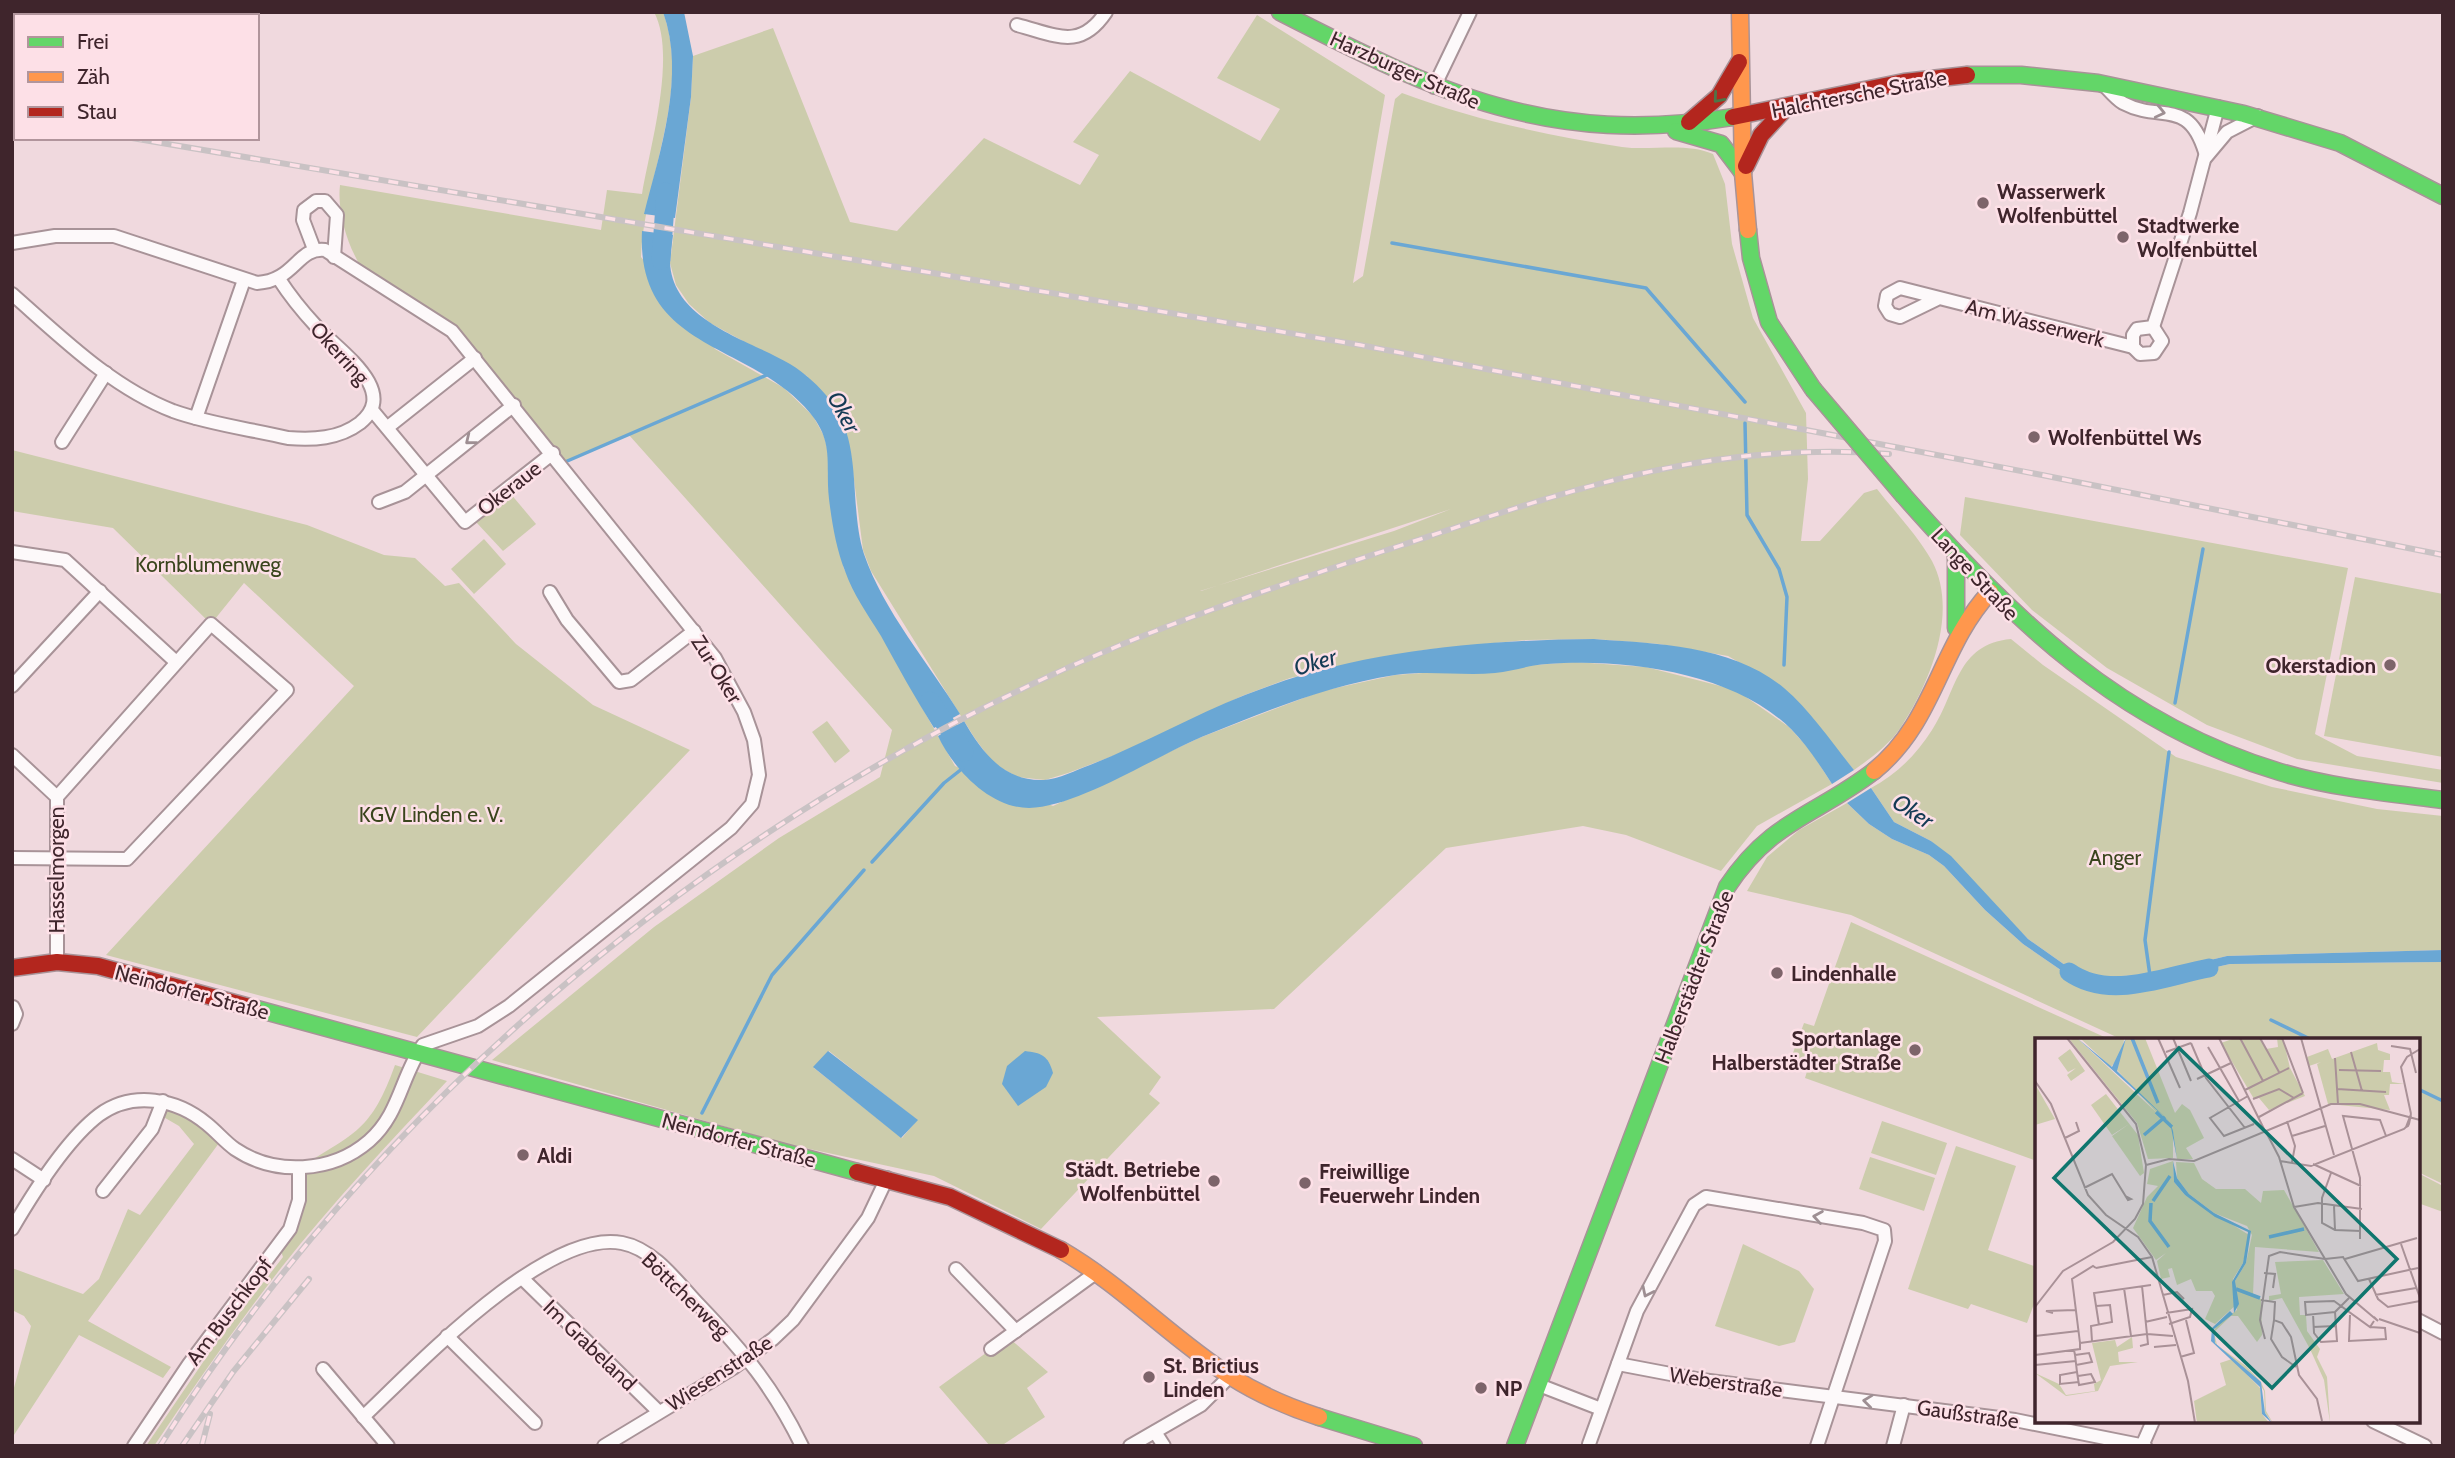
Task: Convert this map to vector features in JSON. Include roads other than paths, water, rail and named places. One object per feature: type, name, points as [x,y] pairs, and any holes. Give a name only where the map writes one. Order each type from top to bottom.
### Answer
[{"type":"main road","name":"Harzburger Straße","points":[[1280,12],[1434,87],[1476,103],[1540,119],[1619,128],[1683,125],[1742,116]]},
{"type":"main road","name":"Lange Straße","points":[[1740,12],[1743,173],[1751,258],[1769,322],[1813,389],[1955,555],[2058,656],[2125,704],[2167,727],[2280,772],[2389,793],[2443,800]]},
{"type":"main road","points":[[1683,125],[1702,114],[1720,97],[1740,58]]},
{"type":"main road","name":"Halchtersche Straße","points":[[1742,116],[1942,76],[2017,74],[2102,83],[2258,117],[2370,156],[2443,196]]},
{"type":"main road","points":[[1661,127],[1702,136],[1721,144],[1743,173],[1761,135],[1787,107]]},
{"type":"main road","points":[[1955,555],[1958,606],[1955,635]]},
{"type":"main road","name":"Halberstädter Straße","points":[[1514,1446],[1715,911],[1737,872],[1774,834],[1794,819],[1866,778],[1887,760],[1913,731],[1928,705],[1955,635],[1969,613],[1990,592]]},
{"type":"main road","name":"Neindorfer Straße","points":[[12,968],[57,962],[108,969],[950,1197],[1012,1224],[1097,1272],[1230,1376],[1300,1410],[1415,1446]]},
{"type":"street","points":[[1017,25],[1078,37],[1091,32],[1106,12]]},
{"type":"street","points":[[1434,87],[1459,29],[1470,12]]},
{"type":"street","points":[[2102,83],[2126,104],[2182,117],[2198,132],[2204,156]]},
{"type":"street","name":"Am Wasserwerk","points":[[1937,299],[2133,347],[2140,354],[2154,353],[2162,341],[2154,327],[2218,107]]},
{"type":"street","name":"Am Wasserwerk","points":[[2204,156],[2228,132],[2258,117]]},
{"type":"street","points":[[12,243],[55,236],[114,236],[257,283],[279,279],[314,249],[303,220],[304,210],[316,201],[325,201],[337,215],[334,257]]},
{"type":"street","name":"Zur Oker","points":[[314,249],[325,250],[440,321],[475,358],[694,631],[734,691],[754,740],[759,775],[752,803],[718,840],[509,1006],[478,1026],[432,1040],[417,1054]]},
{"type":"street","name":"Okerring","points":[[15,303],[106,373],[152,401],[196,418],[307,440],[344,432],[363,420],[372,410],[374,395],[368,379],[316,327],[279,279]]},
{"type":"street","points":[[196,418],[244,280]]},
{"type":"street","name":"Am Wasserwerk","points":[[2133,347],[2133,335],[2137,329],[2154,327]]},
{"type":"street","points":[[388,427],[475,358]]},
{"type":"street","points":[[62,442],[106,373]]},
{"type":"street","points":[[379,502],[405,492],[514,405]]},
{"type":"street","points":[[372,410],[427,475]]},
{"type":"street","name":"Okeraue","points":[[427,475],[465,522],[553,453]]},
{"type":"street","points":[[12,552],[65,560],[176,662]]},
{"type":"street","points":[[12,685],[100,591]]},
{"type":"street","points":[[550,592],[567,620],[619,682],[631,680],[694,631]]},
{"type":"street","points":[[12,858],[127,859],[287,690],[211,624],[57,797]]},
{"type":"street","name":"Hasselmorgen","points":[[12,755],[57,797],[57,962]]},
{"type":"street","points":[[12,1024],[16,1014],[13,1007]]},
{"type":"street","points":[[12,1229],[44,1180],[79,1135],[101,1113],[141,1099],[163,1101],[193,1114],[235,1149],[258,1160],[299,1168],[340,1159],[354,1152],[381,1130],[399,1101],[417,1054]]},
{"type":"street","points":[[103,1191],[152,1129],[163,1101]]},
{"type":"street","points":[[12,1159],[44,1180]]},
{"type":"street","name":"Am Buschkopf","points":[[134,1446],[189,1364],[290,1229],[299,1200],[299,1168]]},
{"type":"street","name":"Wiesenstraße","points":[[604,1446],[749,1357],[793,1320],[867,1218],[887,1178]]},
{"type":"street","points":[[1589,1444],[1618,1364],[1658,1270],[1700,1199],[1706,1197],[1877,1225],[1884,1230],[1885,1241],[1817,1446]]},
{"type":"street","name":"Böttcherweg","points":[[363,1418],[447,1336],[522,1278],[590,1246],[609,1242],[634,1247],[655,1260],[749,1357],[802,1446]]},
{"type":"street","points":[[956,1269],[1016,1331]]},
{"type":"street","points":[[991,1349],[1097,1272]]},
{"type":"street","name":"Im Grabeland","points":[[522,1278],[659,1412]]},
{"type":"street","points":[[2420,1321],[2443,1332]]},
{"type":"street","points":[[447,1336],[535,1423]]},
{"type":"street","name":"Weberstraße","points":[[1618,1364],[1702,1380],[1835,1397]]},
{"type":"street","points":[[323,1369],[388,1446]]},
{"type":"street","points":[[1130,1446],[1201,1405],[1230,1376]]},
{"type":"street","points":[[1539,1385],[1601,1409]]},
{"type":"street","name":"Gaußstraße","points":[[1835,1397],[2081,1432],[2143,1445]]},
{"type":"street","points":[[1893,1446],[1904,1405]]},
{"type":"street","points":[[2143,1445],[2152,1423]]},
{"type":"street","points":[[2377,1423],[2425,1446]]},
{"type":"street","points":[[1155,1432],[1164,1446]]},
{"type":"water","points":[[663,12],[684,12],[693,56],[691,97],[675,218],[644,214],[663,139],[671,87],[672,61]]},
{"type":"water","points":[[642,231],[673,235],[670,262],[674,282],[684,299],[698,314],[735,337],[796,368],[812,380],[830,400],[841,417],[847,435],[854,475],[859,535],[864,554],[895,616],[960,714],[934,728],[852,588],[835,535],[829,499],[826,444],[818,424],[785,389],[676,323],[657,300],[645,271]]},
{"type":"water","points":[[1594,639],[1694,649],[1742,663],[1764,674],[1784,688],[1803,707],[1854,770],[1832,784],[1808,748],[1791,729],[1767,710],[1739,694],[1676,673],[1610,664],[1547,664],[1483,674],[1407,674],[1371,679],[1277,707],[1209,734],[1071,799],[1029,808],[1000,801],[974,784],[953,761],[938,736],[964,721],[978,744],[996,763],[1017,776],[1044,780],[1110,757],[1245,695],[1329,668],[1373,658],[1461,646]]},
{"type":"water","points":[[1871,788],[1894,822],[1931,841],[1951,856],[2028,939],[2072,970],[2093,977],[2148,975],[2227,956],[2443,950],[2443,962],[2230,964],[2145,983],[2089,983],[2068,975],[2023,944],[1985,910],[1944,866],[1929,855],[1892,839],[1869,824],[1847,803]]},
{"type":"water","points":[[828,1051],[918,1120],[901,1138],[813,1067]]},
{"type":"water","points":[[1025,1051],[1043,1056],[1049,1062],[1053,1073],[1046,1087],[1018,1106],[1002,1084],[1007,1066]]},
{"type":"waterway","name":"Oker","points":[[661,260],[666,192]]},
{"type":"waterway","points":[[1392,243],[1646,288],[1745,402]]},
{"type":"waterway","points":[[565,462],[769,374]]},
{"type":"waterway","points":[[1745,423],[1747,515],[1779,569],[1787,597],[1784,665]]},
{"type":"waterway","points":[[2175,703],[2203,549]]},
{"type":"waterway","name":"Oker","points":[[930,701],[964,752]]},
{"type":"waterway","points":[[2151,983],[2145,940],[2169,752]]},
{"type":"waterway","points":[[872,862],[944,783],[963,768]]},
{"type":"waterway","points":[[702,1113],[772,975],[864,870]]},
{"type":"waterway","name":"Oker","points":[[2069,972],[2102,985],[2120,986],[2209,968]]},
{"type":"waterway","points":[[2271,1020],[2308,1038]]},
{"type":"waterway","points":[[2420,1090],[2443,1101]]},
{"type":"railway","points":[[144,140],[1360,345],[2042,475],[2443,555]]},
{"type":"railway","points":[[160,1446],[244,1324],[337,1209],[438,1101],[547,1000],[662,907],[784,822],[911,746],[1043,679],[1216,608],[1304,577],[1577,490],[1696,463],[1758,455],[1822,452],[1889,454]]},
{"type":"railway","points":[[182,1446],[233,1372],[309,1279]]},
{"type":"railway","points":[[202,1445],[210,1414]]},
{"type":"place","name":"Wasserwerk Wolfenbüttel","points":[[1983,203]]},
{"type":"place","name":"Stadtwerke Wolfenbüttel","points":[[2123,237]]},
{"type":"place","name":"Wolfenbüttel Ws","points":[[2034,437]]},
{"type":"place","name":"Okerstadion","points":[[2390,665]]},
{"type":"place","name":"Lindenhalle","points":[[1777,973]]},
{"type":"place","name":"Sportanlage Halberstädter Straße","points":[[1915,1050]]},
{"type":"place","name":"Aldi","points":[[523,1155]]},
{"type":"place","name":"Städt. Betriebe Wolfenbüttel","points":[[1214,1181]]},
{"type":"place","name":"Freiwillige Feuerwehr Linden","points":[[1305,1183]]},
{"type":"place","name":"St. Brictius Linden","points":[[1149,1377]]},
{"type":"place","name":"NP","points":[[1481,1388]]},
{"type":"park label","name":"Kornblumenweg","points":[[208,564]]},
{"type":"park label","name":"KGV Linden e. V.","points":[[431,814]]},
{"type":"park label","name":"Anger","points":[[2115,857]]}]
